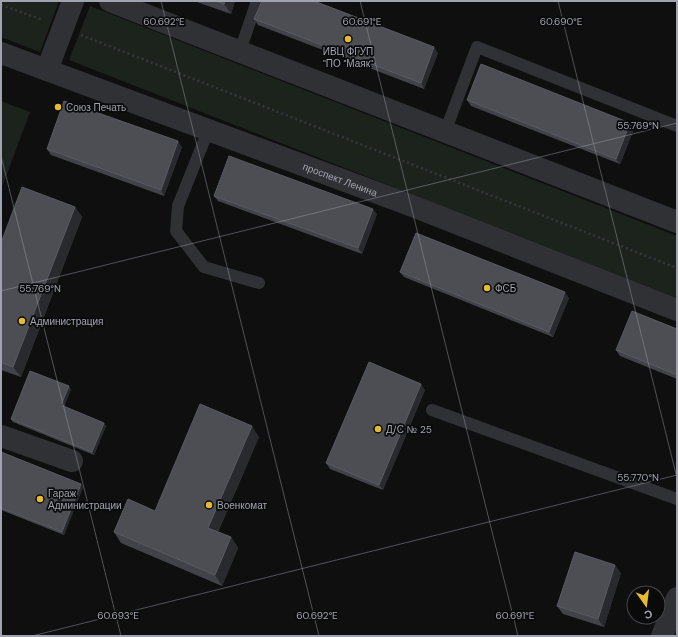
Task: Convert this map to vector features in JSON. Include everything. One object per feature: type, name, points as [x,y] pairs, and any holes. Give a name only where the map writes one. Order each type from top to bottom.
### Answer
[{"type":"street","points":[[47,70],[73,1]]},
{"type":"street","points":[[110,1],[677,222]]},
{"type":"street","name":"проспект Ленина","points":[[1,53],[415,207],[677,310]]},
{"type":"street","points":[[1,436],[72,461]]},
{"type":"street","points":[[662,636],[677,598]]},
{"type":"lane","points":[[240,51],[257,1]]},
{"type":"lane","points":[[445,132],[477,47],[677,126]]},
{"type":"lane","points":[[208,130],[178,206],[176,231],[204,266],[259,283]]},
{"type":"lane","points":[[432,410],[677,499]]},
{"type":"path","points":[[1,4],[677,268]]},
{"type":"shaded area","points":[[1,1],[59,1],[40,52],[1,37]]},
{"type":"shaded area","points":[[90,6],[677,236],[677,298],[69,60]]},
{"type":"shaded area","points":[[1,101],[30,112],[1,190]]},
{"type":"building","points":[[216,1],[225,1],[224,4]]},
{"type":"building","name":"ИВЦ ФГУП \"ПО \"Маяк\"","points":[[262,1],[314,1],[434,47],[421,83],[254,19]]},
{"type":"building","points":[[481,64],[630,123],[616,159],[467,100]]},
{"type":"building","points":[[64,101],[178,141],[161,190],[47,149]]},
{"type":"building","points":[[229,156],[373,209],[358,248],[214,196]]},
{"type":"building","name":"Администрация","points":[[22,187],[75,207],[13,367],[1,362],[1,243]]},
{"type":"building","name":"ФСБ","points":[[416,233],[565,292],[549,332],[400,272]]},
{"type":"building","points":[[632,311],[677,329],[677,375],[616,350]]},
{"type":"building","name":"Д/С № 25","points":[[369,362],[421,384],[379,485],[326,463]]},
{"type":"building","points":[[30,371],[69,386],[61,405],[104,423],[92,452],[11,419]]},
{"type":"building","name":"Военкомат","points":[[200,404],[252,426],[208,528],[231,537],[215,575],[114,532],[128,499],[155,511]]},
{"type":"building","name":"Гараж Администрации","points":[[1,452],[81,484],[62,532],[1,508]]},
{"type":"building","points":[[575,552],[615,565],[598,619],[557,606]]},
{"type":"place","name":"ИВЦ ФГУП \"ПО \"Маяк\"","points":[[348,39]]},
{"type":"place","name":"Союз Печать","points":[[58,107]]},
{"type":"place","name":"ФСБ","points":[[487,288]]},
{"type":"place","name":"Администрация","points":[[22,321]]},
{"type":"place","name":"Д/С № 25","points":[[378,429]]},
{"type":"place","name":"Гараж Администрации","points":[[40,499]]},
{"type":"place","name":"Военкомат","points":[[209,505]]}]
